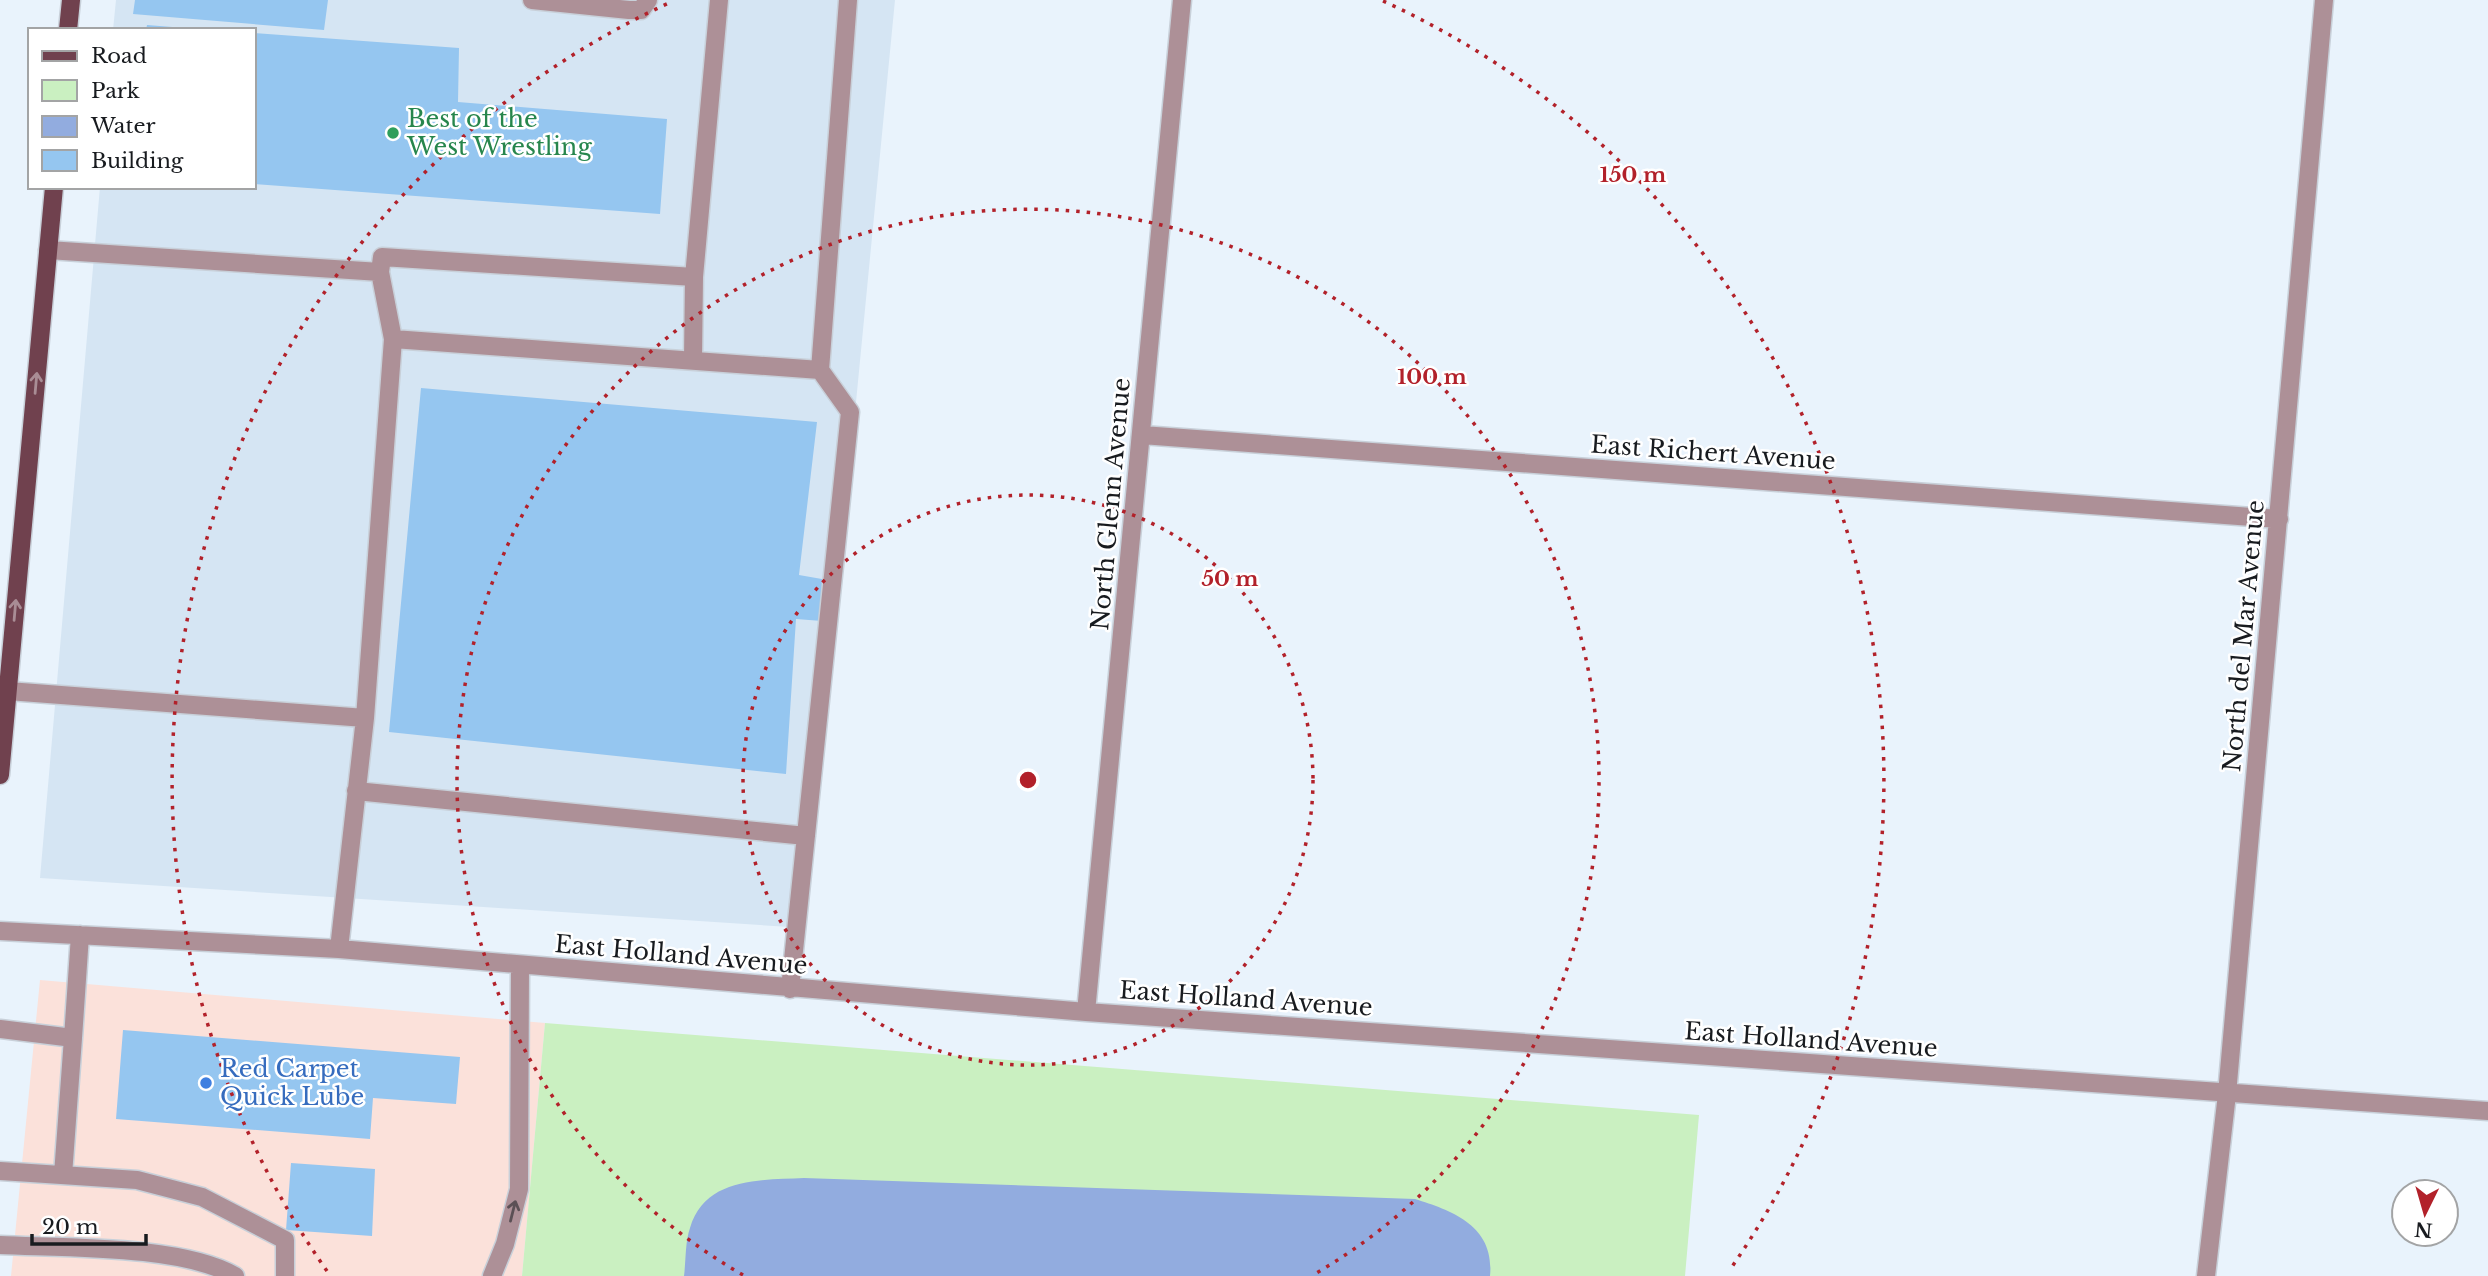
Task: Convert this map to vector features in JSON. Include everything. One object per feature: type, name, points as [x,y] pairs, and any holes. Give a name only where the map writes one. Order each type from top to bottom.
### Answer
[{"type":"main road","points":[[68,28],[71,0]]},
{"type":"main road","points":[[0,775],[54,189]]},
{"type":"street","points":[[532,0],[641,10],[648,0]]},
{"type":"street","points":[[693,359],[694,277],[719,0]]},
{"type":"street","points":[[790,989],[850,412],[820,370],[848,0]]},
{"type":"street","name":"North Glenn Avenue","points":[[1086,1012],[1182,0]]},
{"type":"street","name":"North del Mar Avenue","points":[[2206,1276],[2227,1094],[2324,0]]},
{"type":"street","points":[[48,250],[380,272]]},
{"type":"street","points":[[339,949],[365,718],[393,339],[380,272],[382,257],[694,277]]},
{"type":"street","points":[[393,339],[820,370]]},
{"type":"street","name":"East Richert Avenue","points":[[1142,435],[2279,519]]},
{"type":"street","points":[[8,691],[365,718]]},
{"type":"street","points":[[356,791],[806,836]]},
{"type":"street","name":"East Holland Avenue","points":[[0,931],[339,949],[1086,1012],[2488,1111]]},
{"type":"street","points":[[63,1175],[80,935]]},
{"type":"street","points":[[492,1276],[505,1244],[519,1189],[520,966]]},
{"type":"street","points":[[0,1029],[74,1038]]},
{"type":"street","points":[[0,1171],[137,1180],[202,1198],[285,1240],[285,1276]]},
{"type":"street","points":[[0,1245],[151,1253],[222,1269],[235,1276]]},
{"type":"shaded area","points":[[116,0],[895,0],[805,928],[40,878],[100,189],[256,189],[256,28],[113,28]]},
{"type":"shaded area","points":[[40,980],[545,1023],[522,1276],[11,1276]]},
{"type":"green space","points":[[545,1023],[1699,1115],[1685,1276],[522,1276]]},
{"type":"water","points":[[804,1178],[1415,1199],[1457,1215],[1469,1223],[1486,1245],[1490,1259],[1490,1276],[684,1276],[690,1228],[697,1211],[708,1199],[721,1190],[753,1181]]},
{"type":"building","points":[[135,0],[328,0],[324,30],[133,14]]},
{"type":"building","points":[[147,25],[185,28],[146,28]]},
{"type":"building","points":[[256,33],[459,48],[458,102],[667,119],[660,214],[256,184]]},
{"type":"building","points":[[421,388],[817,422],[799,575],[839,582],[835,622],[796,619],[786,774],[389,732]]},
{"type":"building","points":[[123,1030],[460,1057],[456,1104],[373,1098],[370,1139],[116,1119]]},
{"type":"building","points":[[291,1163],[375,1169],[372,1236],[286,1230]]},
{"type":"place","name":"Best of the West Wrestling","points":[[393,133]]},
{"type":"place","name":"Red Carpet Quick Lube","points":[[206,1083]]}]
